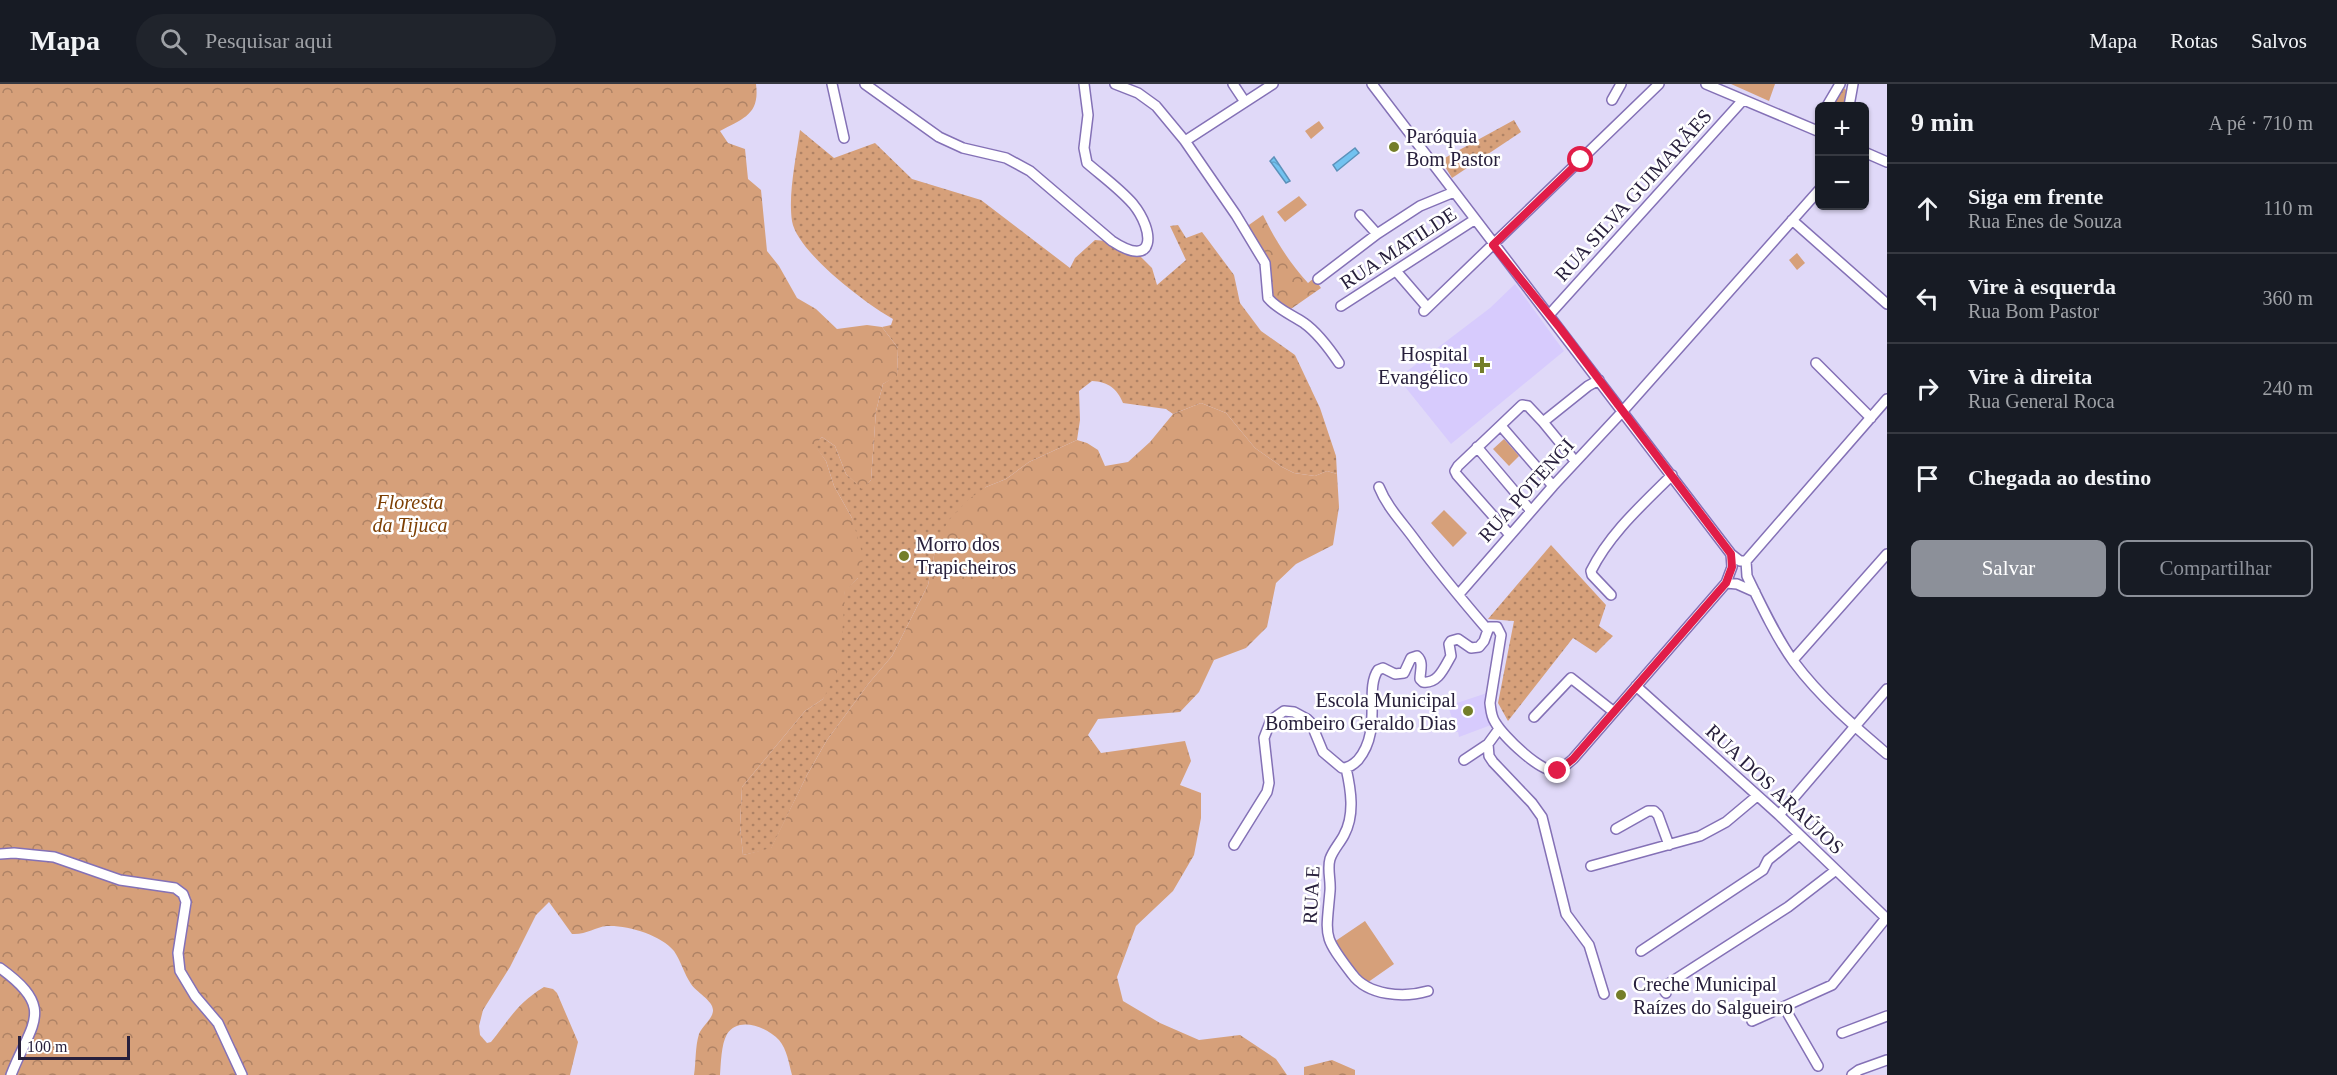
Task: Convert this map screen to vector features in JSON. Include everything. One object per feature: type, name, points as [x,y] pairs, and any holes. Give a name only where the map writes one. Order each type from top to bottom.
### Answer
[{"type":"street","points":[[831,84],[844,138]]},
{"type":"street","points":[[865,84],[939,137],[963,148],[1006,158],[1030,171],[1112,241],[1126,250],[1139,253],[1144,250],[1148,241],[1147,230],[1142,219],[1133,204],[1087,163],[1084,156],[1088,116],[1084,84]]},
{"type":"street","points":[[1115,84],[1138,93],[1156,106],[1185,141],[1236,215],[1265,263],[1268,298],[1306,325],[1326,344],[1339,363]]},
{"type":"street","points":[[1233,84],[1245,102]]},
{"type":"street","points":[[1185,141],[1273,84]]},
{"type":"street","points":[[1372,84],[1731,554],[1740,561],[1746,561]]},
{"type":"street","points":[[1612,100],[1621,84]]},
{"type":"street","points":[[1396,272],[1426,309],[1659,84]]},
{"type":"street","points":[[1706,84],[1815,127]]},
{"type":"street","points":[[1829,102],[1840,84]]},
{"type":"street","points":[[1850,102],[1853,84]]},
{"type":"street","name":"RUA SILVA GUIMARÃES","points":[[1549,315],[1743,100]]},
{"type":"street","points":[[1869,154],[1887,162]]},
{"type":"street","points":[[1318,279],[1377,234],[1419,206],[1454,192]]},
{"type":"street","name":"RUA POTENGI","points":[[1459,594],[1575,461],[1622,412],[1815,194]]},
{"type":"street","points":[[1360,215],[1377,234]]},
{"type":"street","points":[[1792,219],[1887,304]]},
{"type":"street","name":"RUA MATILDE","points":[[1341,306],[1474,220]]},
{"type":"street","points":[[1816,363],[1870,418]]},
{"type":"street","points":[[1543,422],[1588,386],[1599,380]]},
{"type":"street","points":[[1887,399],[1746,561],[1747,576],[1793,660],[1815,687],[1887,754]]},
{"type":"street","points":[[1510,535],[1455,471],[1477,447],[1522,405],[1526,404],[1575,461]]},
{"type":"street","points":[[1501,426],[1553,486]]},
{"type":"street","points":[[1477,447],[1531,512]]},
{"type":"street","points":[[1611,596],[1592,575],[1591,571],[1600,553],[1612,536],[1672,475]]},
{"type":"street","points":[[1379,486],[1385,501],[1434,568],[1459,594],[1487,629]]},
{"type":"street","points":[[1487,629],[1497,627],[1501,635],[1490,703],[1491,714],[1499,729],[1510,741],[1528,756],[1555,772],[1573,759],[1726,583],[1732,567],[1731,554]]},
{"type":"street","points":[[1793,660],[1887,554]]},
{"type":"street","points":[[1726,583],[1737,584],[1755,592]]},
{"type":"street","points":[[1234,844],[1267,792],[1269,783],[1264,744],[1270,720],[1276,714],[1284,711],[1303,715],[1311,723],[1323,752],[1336,764],[1346,768],[1355,763],[1366,746],[1372,724],[1374,683],[1378,670],[1383,668],[1398,674],[1404,673],[1411,658],[1416,656],[1420,660],[1421,681],[1431,682],[1438,677],[1451,656],[1450,641],[1458,639],[1471,648],[1479,647],[1484,641],[1487,629]]},
{"type":"street","points":[[1534,717],[1571,678],[1614,712]]},
{"type":"street","name":"RUA DOS ARAÚJOS","points":[[1636,686],[1779,815],[1886,918]]},
{"type":"street","points":[[1779,815],[1887,689]]},
{"type":"street","points":[[1464,760],[1488,744],[1499,729]]},
{"type":"street","points":[[1488,744],[1489,756],[1493,762],[1532,803],[1542,817],[1566,914],[1589,945],[1604,994]]},
{"type":"street","name":"RUA E","points":[[1346,768],[1351,810],[1344,835],[1330,861],[1327,937],[1354,978],[1367,987],[1401,995],[1428,991]]},
{"type":"street","points":[[1591,866],[1669,845],[1714,829],[1757,796]]},
{"type":"street","points":[[1616,829],[1648,811],[1654,811],[1658,815],[1669,845]]},
{"type":"street","points":[[1641,951],[1763,870],[1768,861],[1799,835]]},
{"type":"street","points":[[0,854],[54,857],[120,880],[175,888],[183,894],[186,902],[178,953],[180,970],[195,996],[218,1023],[242,1075]]},
{"type":"street","points":[[1666,993],[1663,988],[1665,986],[1788,907],[1836,870]]},
{"type":"street","points":[[1752,1020],[1832,986],[1886,918]]},
{"type":"street","points":[[0,968],[28,991],[34,1006],[35,1021],[11,1075]]},
{"type":"street","points":[[1784,1007],[1818,1066]]},
{"type":"street","points":[[1842,1034],[1887,1016]]},
{"type":"street","points":[[1852,1075],[1859,1070],[1887,1060]]},
{"type":"shaded area","name":"Hospital Evangélico","points":[[1515,284],[1564,351],[1451,444],[1398,378],[1490,308]]},
{"type":"shaded area","name":"Escola Municipal Bombeiro Geraldo Dias","points":[[1487,693],[1486,705],[1491,725],[1459,737],[1458,732],[1450,732],[1447,723],[1453,721],[1448,706]]},
{"type":"green space","name":"Floresta da Tijuca","points":[[0,84],[756,84],[757,94],[752,109],[743,119],[720,131],[728,143],[745,149],[748,179],[761,190],[767,251],[779,266],[797,298],[816,309],[837,329],[867,325],[882,327],[898,348],[897,376],[883,384],[876,411],[871,480],[862,489],[846,474],[835,446],[822,437],[815,445],[826,461],[834,486],[852,518],[863,556],[858,578],[845,591],[840,667],[823,699],[805,711],[742,787],[740,826],[743,855],[771,848],[827,740],[892,656],[928,585],[937,541],[949,520],[969,499],[986,487],[1006,479],[1029,462],[1077,440],[1098,450],[1105,466],[1128,462],[1150,442],[1173,414],[1201,403],[1226,413],[1255,448],[1282,467],[1294,473],[1315,476],[1327,471],[1337,474],[1339,507],[1333,545],[1296,564],[1276,583],[1267,627],[1246,648],[1214,660],[1199,692],[1180,712],[1098,719],[1088,735],[1101,753],[1185,741],[1191,761],[1180,785],[1201,793],[1201,818],[1194,855],[1173,891],[1136,926],[1117,977],[1123,1001],[1160,1023],[1199,1040],[1240,1035],[1276,1059],[1287,1075],[792,1075],[786,1052],[779,1040],[768,1031],[746,1024],[732,1028],[727,1034],[722,1049],[720,1075],[694,1075],[699,1034],[711,1017],[713,1007],[693,987],[674,951],[653,936],[624,927],[607,926],[572,934],[549,902],[536,915],[510,967],[483,1010],[479,1026],[480,1035],[487,1043],[491,1042],[514,1012],[534,993],[544,987],[553,989],[557,993],[578,1042],[570,1075],[0,1075]]},
{"type":"green space","points":[[1731,84],[1775,84],[1769,101]]},
{"type":"green space","points":[[1843,87],[1847,91],[1846,102],[1834,102]]},
{"type":"green space","points":[[1514,120],[1521,132],[1452,178],[1441,160]]},
{"type":"green space","points":[[1319,121],[1324,128],[1311,139],[1305,131]]},
{"type":"green space","points":[[800,130],[834,158],[875,143],[912,179],[981,200],[1070,268],[1075,258],[1095,240],[1127,243],[1152,268],[1157,285],[1186,260],[1170,226],[1178,225],[1186,238],[1202,232],[1234,275],[1240,303],[1261,331],[1295,355],[1320,408],[1336,456],[1337,474],[1327,471],[1315,476],[1294,473],[1282,467],[1255,448],[1226,413],[1201,403],[1173,414],[1166,409],[1123,403],[1118,393],[1111,387],[1092,381],[1079,391],[1080,420],[1077,440],[1029,462],[1006,479],[986,487],[937,541],[928,585],[892,656],[827,740],[771,849],[743,855],[740,826],[742,787],[805,711],[823,699],[845,590],[858,578],[852,518],[834,486],[826,461],[814,445],[822,437],[835,446],[846,474],[862,488],[871,480],[876,411],[883,384],[897,375],[898,348],[882,327],[891,325],[893,319],[850,290],[819,262],[806,247],[792,221],[793,176]]},
{"type":"green space","points":[[1299,196],[1307,205],[1285,222],[1277,212]]},
{"type":"green space","points":[[1263,215],[1295,267],[1308,283],[1314,278],[1321,288],[1288,311],[1269,298],[1268,267],[1246,227]]},
{"type":"green space","points":[[1797,253],[1805,263],[1797,270],[1789,260]]},
{"type":"green space","points":[[1504,439],[1519,456],[1509,466],[1493,449]]},
{"type":"green space","points":[[1444,510],[1467,533],[1453,547],[1431,523]]},
{"type":"green space","points":[[1551,545],[1606,605],[1599,626],[1613,636],[1596,653],[1573,638],[1508,721],[1498,703],[1514,621],[1488,619]]},
{"type":"green space","points":[[1365,921],[1394,964],[1364,985],[1334,942]]},
{"type":"green space","points":[[1332,1060],[1355,1070],[1355,1075],[1304,1075],[1304,1067]]},
{"type":"water","points":[[1355,148],[1359,153],[1337,171],[1333,165]]},
{"type":"water","points":[[1274,157],[1290,181],[1286,183],[1270,161]]},
{"type":"place","name":"Paróquia Bom Pastor","points":[[1394,147]]},
{"type":"place","name":"Hospital Evangélico","points":[[1482,365]]},
{"type":"place","name":"Morro dos Trapicheiros","points":[[904,556]]},
{"type":"place","name":"Escola Municipal Bombeiro Geraldo Dias","points":[[1468,711]]},
{"type":"place","name":"Creche Municipal Raízes do Salgueiro","points":[[1621,995]]},
{"type":"route","points":[[1558,771],[1573,759],[1726,583],[1732,567],[1731,554],[1560,328],[1493,245],[1581,160]]}]
